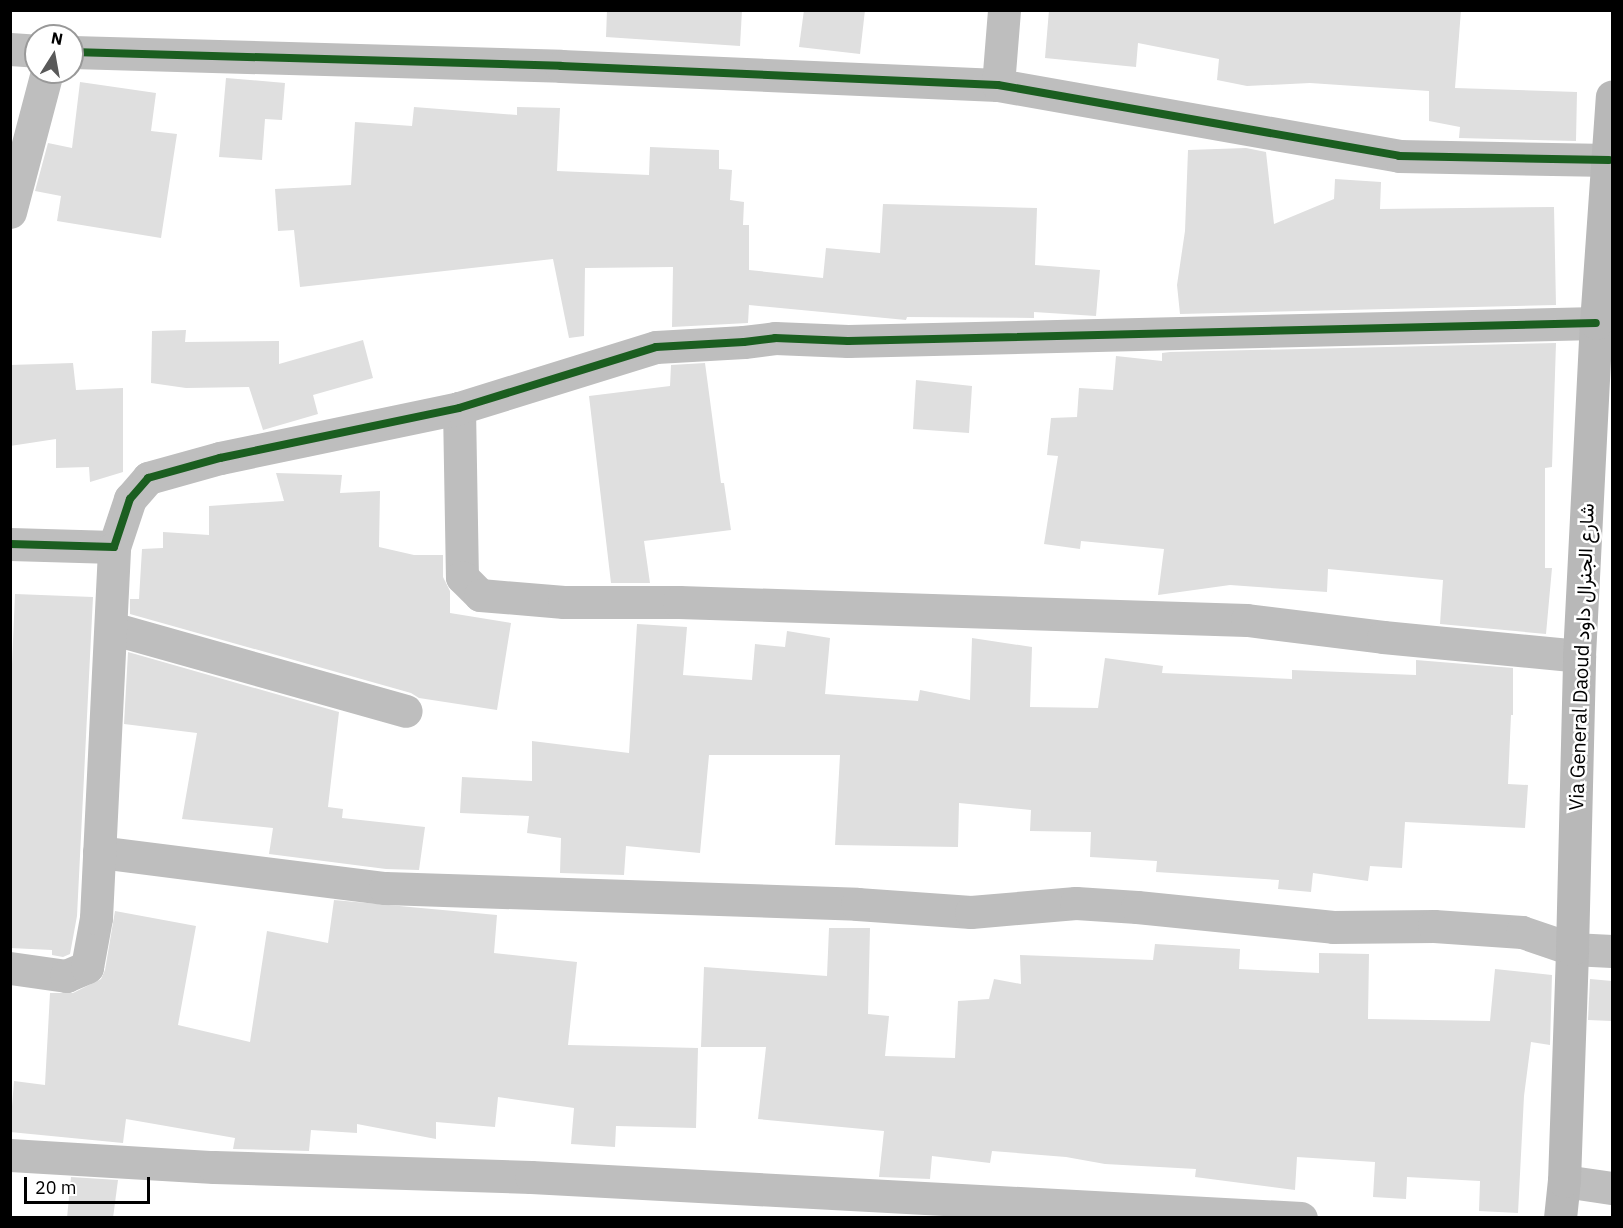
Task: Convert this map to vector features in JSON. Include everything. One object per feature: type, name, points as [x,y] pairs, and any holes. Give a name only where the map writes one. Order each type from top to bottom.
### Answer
[{"type":"main road","name":"Via General Daoud شارع الجنرال داود","points":[[1560,1218],[1564,1181],[1572,949],[1579,656],[1596,323],[1612,97]]},
{"type":"street","points":[[998,85],[1004,10]]},
{"type":"street","points":[[84,52],[561,66],[998,85],[1400,156],[1609,160]]},
{"type":"street","points":[[10,212],[44,84]]},
{"type":"street","points":[[10,968],[66,976],[87,967],[96,918],[114,547],[130,500],[147,478],[220,458],[459,408],[656,346],[744,342],[775,338],[848,341],[1596,323]]},
{"type":"street","points":[[459,408],[462,577],[480,595],[564,602],[679,602],[1247,620],[1383,637],[1579,656]]},
{"type":"street","points":[[10,544],[114,547]]},
{"type":"street","points":[[111,628],[406,711]]},
{"type":"street","points":[[99,852],[385,888],[857,904],[972,912],[1076,903],[1333,927],[1434,926],[1522,932],[1572,949],[1612,951]]},
{"type":"street","points":[[10,1155],[214,1167],[531,1177],[1301,1218]]},
{"type":"street","points":[[1564,1181],[1612,1188]]},
{"type":"building","points":[[607,10],[742,10],[740,46],[606,37]]},
{"type":"building","points":[[804,10],[865,10],[860,54],[799,47]]},
{"type":"building","points":[[1049,10],[1461,10],[1455,88],[1577,92],[1576,141],[1459,138],[1460,127],[1429,121],[1429,91],[1310,83],[1247,86],[1217,80],[1219,59],[1138,43],[1136,67],[1045,58]]},
{"type":"building","points":[[226,78],[285,83],[282,120],[265,119],[262,160],[219,157]]},
{"type":"building","points":[[84,83],[156,93],[151,131],[177,134],[161,238],[57,221],[61,196],[35,191],[48,143],[72,148],[80,84]]},
{"type":"building","points":[[414,107],[517,115],[517,107],[560,108],[557,171],[649,175],[650,147],[719,150],[719,169],[732,170],[730,200],[744,202],[743,225],[749,225],[749,270],[823,278],[826,248],[880,253],[883,204],[1037,208],[1035,265],[1100,270],[1096,316],[1034,312],[1034,318],[907,317],[906,320],[749,305],[748,323],[672,327],[673,267],[585,268],[584,336],[569,338],[553,259],[300,287],[294,230],[278,231],[275,189],[351,185],[355,122],[412,126]]},
{"type":"building","points":[[1246,148],[1266,152],[1274,224],[1334,199],[1335,179],[1381,182],[1380,209],[1554,207],[1556,305],[1180,314],[1177,285],[1185,231],[1188,150]]},
{"type":"building","points":[[186,330],[185,342],[279,341],[279,364],[363,340],[373,378],[313,395],[318,414],[263,430],[249,387],[186,388],[151,383],[152,331]]},
{"type":"building","points":[[1556,343],[1552,467],[1545,468],[1545,568],[1552,568],[1546,634],[1440,624],[1443,580],[1328,569],[1327,592],[1230,585],[1158,595],[1164,549],[1081,541],[1080,549],[1044,544],[1058,456],[1047,455],[1051,418],[1077,417],[1079,388],[1113,390],[1116,356],[1162,361],[1162,353],[1170,352]]},
{"type":"building","points":[[73,363],[76,390],[123,388],[123,472],[90,482],[89,467],[56,468],[56,439],[10,446],[10,365]]},
{"type":"building","points":[[705,363],[721,483],[724,483],[731,530],[644,541],[650,583],[611,583],[589,396],[670,386],[671,365]]},
{"type":"building","points":[[916,380],[972,386],[969,433],[913,429]]},
{"type":"building","points":[[276,473],[342,475],[340,493],[380,491],[379,547],[414,555],[443,555],[443,577],[450,591],[450,613],[511,623],[497,710],[419,698],[411,693],[130,614],[130,599],[139,599],[142,549],[163,548],[163,532],[209,535],[209,506],[284,501]]},
{"type":"building","points":[[15,594],[93,597],[77,916],[70,954],[63,957],[52,955],[52,950],[10,948],[10,712]]},
{"type":"building","points":[[637,624],[687,627],[683,675],[752,680],[755,644],[785,647],[787,631],[830,638],[825,694],[918,701],[920,690],[970,700],[972,638],[1032,647],[1030,707],[1098,708],[1105,658],[1163,666],[1162,673],[1292,679],[1292,670],[1416,675],[1416,660],[1513,668],[1513,715],[1511,715],[1508,784],[1528,785],[1525,828],[1405,822],[1402,868],[1370,866],[1368,881],[1313,873],[1311,892],[1278,889],[1279,880],[1156,872],[1157,861],[1090,857],[1091,832],[1030,831],[1031,810],[959,803],[958,847],[835,845],[840,755],[709,755],[700,853],[626,846],[624,875],[560,873],[561,838],[527,833],[529,816],[460,813],[462,777],[532,781],[532,741],[629,753]]},
{"type":"building","points":[[128,652],[339,712],[328,807],[343,809],[342,818],[425,827],[419,870],[386,869],[269,854],[273,828],[182,819],[197,733],[124,724]]},
{"type":"building","points":[[334,900],[497,915],[494,953],[577,962],[568,1045],[698,1048],[696,1128],[616,1126],[615,1147],[571,1144],[574,1108],[498,1097],[495,1127],[436,1122],[436,1139],[357,1124],[357,1133],[311,1130],[309,1151],[233,1149],[235,1138],[126,1119],[123,1143],[10,1132],[14,1081],[45,1085],[50,993],[73,993],[101,979],[105,970],[115,911],[196,926],[178,1025],[250,1042],[267,931],[328,943]]},
{"type":"building","points":[[829,928],[870,928],[868,1014],[889,1016],[885,1056],[955,1058],[958,1001],[989,999],[994,979],[1021,984],[1020,955],[1153,960],[1155,944],[1240,949],[1239,969],[1319,973],[1319,953],[1369,954],[1368,1019],[1490,1021],[1495,969],[1552,975],[1550,1045],[1531,1042],[1524,1096],[1518,1213],[1479,1211],[1480,1181],[1407,1177],[1406,1199],[1373,1197],[1375,1162],[1297,1157],[1295,1190],[1195,1177],[1196,1169],[1105,1164],[1066,1157],[992,1151],[990,1163],[932,1156],[930,1179],[879,1177],[884,1131],[758,1119],[766,1047],[701,1047],[704,967],[827,976]]},
{"type":"building","points":[[1590,979],[1612,981],[1612,1021],[1588,1020]]},
{"type":"building","points":[[71,1177],[118,1180],[113,1218],[67,1218]]},
{"type":"cycle path","points":[[84,52],[561,66],[998,85],[1399,156],[1609,160]]},
{"type":"cycle path","points":[[10,544],[114,547],[130,499],[148,478],[220,458],[459,408],[656,347],[775,338],[848,341],[1596,323]]}]
